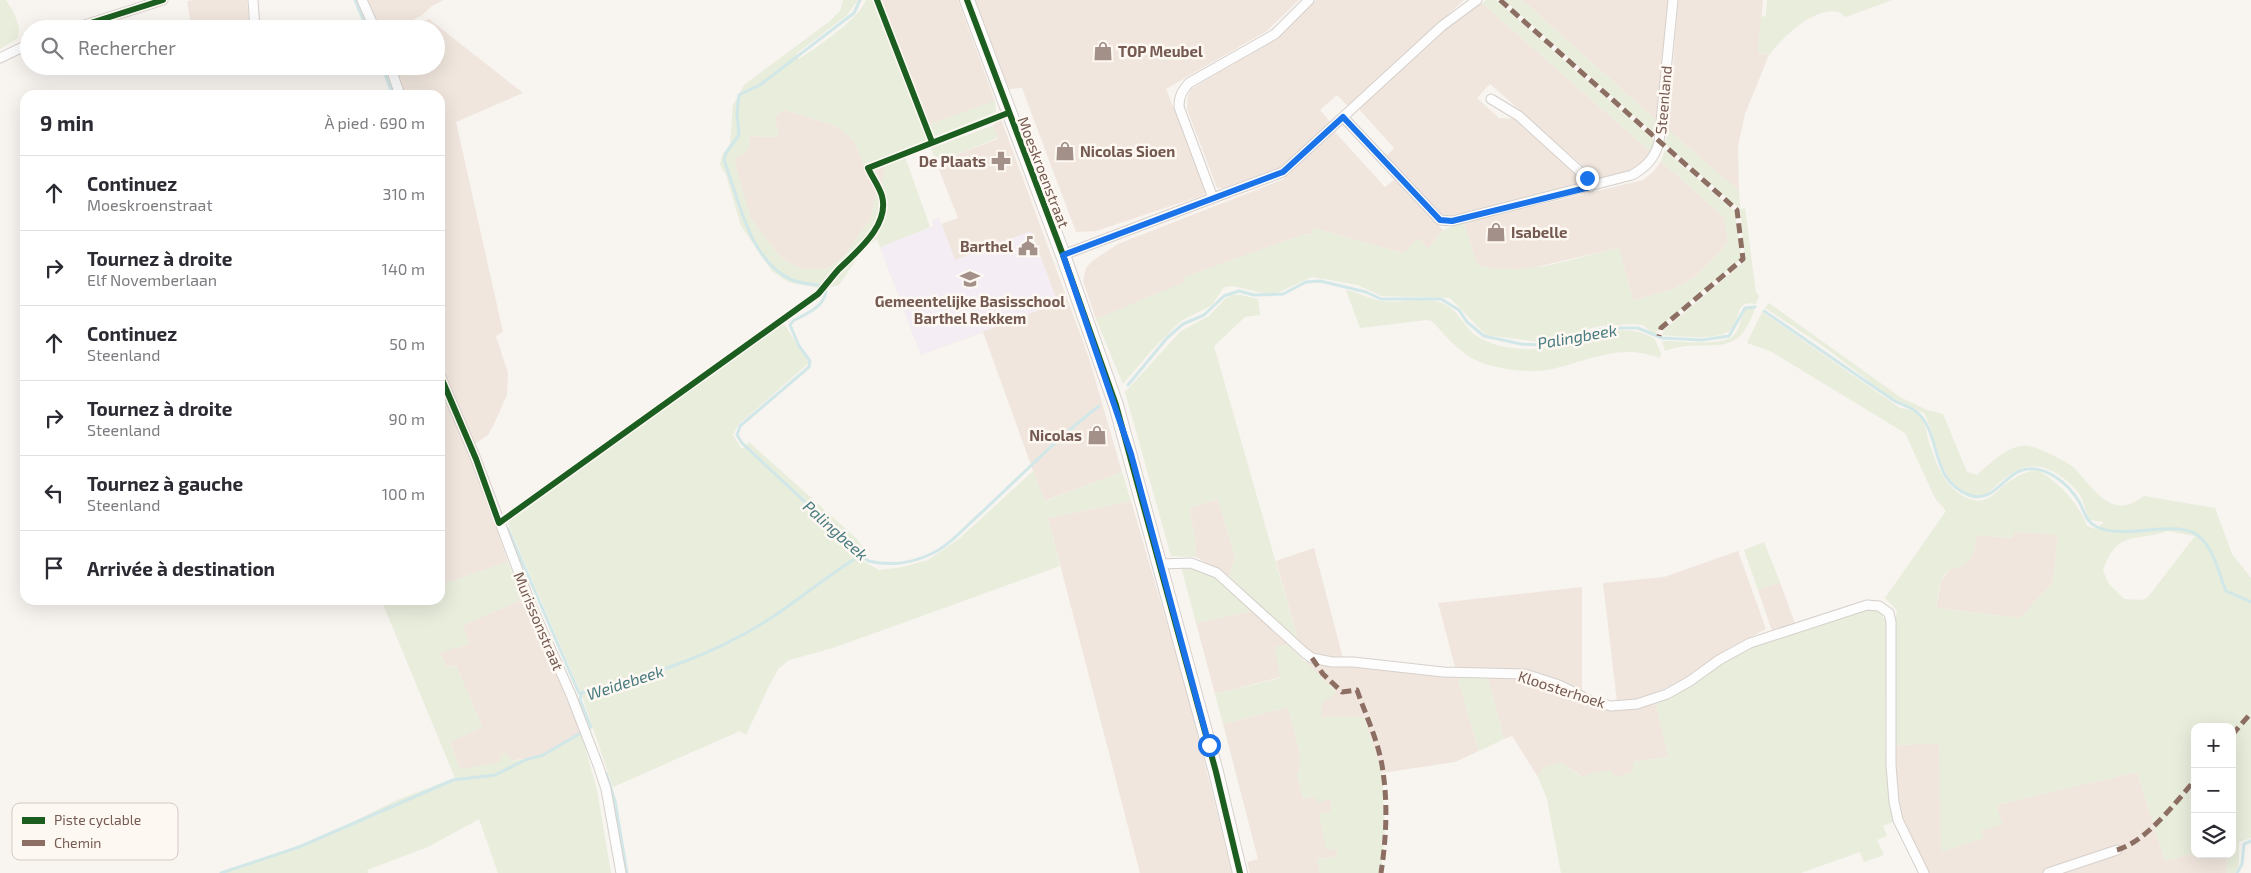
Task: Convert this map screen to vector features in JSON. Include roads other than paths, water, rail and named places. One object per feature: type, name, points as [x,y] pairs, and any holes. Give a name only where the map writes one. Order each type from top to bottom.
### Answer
[{"type":"main road","name":"Moeskroenstraat","points":[[967,0],[1063,255],[1116,405],[1216,772],[1240,873]]},
{"type":"street","points":[[101,20],[164,0]]},
{"type":"street","points":[[253,0],[254,20]]},
{"type":"street","points":[[362,0],[371,20]]},
{"type":"street","points":[[1213,198],[1179,107],[1179,98],[1189,83],[1276,34],[1309,0]]},
{"type":"street","name":"Steenland","points":[[1343,117],[1440,220],[1452,221],[1590,187],[1638,172],[1651,160],[1657,149],[1673,0]]},
{"type":"street","points":[[1063,255],[1283,172],[1442,26],[1474,1]]},
{"type":"street","points":[[0,58],[8,52],[20,47]]},
{"type":"street","points":[[393,75],[398,90]]},
{"type":"street","points":[[1491,99],[1519,116],[1587,178],[1590,187]]},
{"type":"street","name":"Murissonstraat","points":[[445,387],[476,459],[532,605],[571,695],[598,765],[606,789],[620,873]]},
{"type":"street","name":"Kloosterhoek","points":[[1160,564],[1191,563],[1217,573],[1305,653],[1322,661],[1353,662],[1443,672],[1508,672],[1525,674],[1559,685],[1591,700],[1611,706],[1637,704],[1667,694],[1750,642],[1867,605],[1879,606],[1889,613],[1890,622],[1891,765],[1894,802],[1898,820],[1924,873]]},
{"type":"street","points":[[2048,873],[2117,850]]},
{"type":"waterway","points":[[355,0],[363,20]]},
{"type":"waterway","name":"Palingbeek","points":[[860,0],[854,13],[760,85],[739,95],[737,113],[739,135],[726,153],[724,160],[748,228],[765,259],[777,271],[792,280],[826,288],[823,300],[819,305],[793,321],[790,325],[799,346],[810,361],[809,367],[740,426],[737,435],[742,443],[868,561],[900,563],[931,554],[951,541],[1053,444],[1099,406]]},
{"type":"waterway","points":[[385,75],[391,90]]},
{"type":"waterway","name":"Palingbeek","points":[[1128,385],[1167,338],[1183,324],[1204,315],[1224,296],[1239,291],[1254,295],[1283,294],[1306,282],[1320,281],[1366,292],[1381,299],[1441,299],[1459,310],[1467,322],[1484,336],[1521,344],[1543,345],[1606,328],[1638,328],[1662,338],[1702,340],[1729,336],[1745,308],[1755,307]]},
{"type":"waterway","points":[[1764,311],[1893,400],[1919,414],[1931,435],[1942,469],[1957,488],[1969,495],[1978,497],[1993,491],[2020,471],[2028,469],[2043,471],[2057,478],[2069,488],[2087,518],[2097,527],[2109,531],[2123,532],[2167,529],[2181,529],[2193,532],[2202,539],[2210,551],[2226,591],[2251,602]]},
{"type":"waterway","points":[[508,529],[579,693]]},
{"type":"waterway","name":"Weidebeek","points":[[221,873],[299,847],[453,780],[495,775],[525,760],[543,755],[591,727],[580,700],[581,693],[681,663],[729,642],[774,616],[861,555]]},
{"type":"waterway","points":[[606,773],[615,801],[627,873]]},
{"type":"waterway","name":"Palingbeek","points":[[2237,873],[2242,864],[2244,844],[2251,841]]},
{"type":"place","name":"TOP Meubel","points":[[1103,51]]},
{"type":"place","name":"Nicolas Sioen","points":[[1065,151]]},
{"type":"place","name":"De Plaats","points":[[1001,161]]},
{"type":"place","name":"Isabelle","points":[[1496,232]]},
{"type":"place","name":"Barthel","points":[[1028,246]]},
{"type":"place","name":"Gemeentelijke Basisschool Barthel Rekkem","points":[[970,279]]},
{"type":"place","name":"Nicolas","points":[[1097,435]]}]
